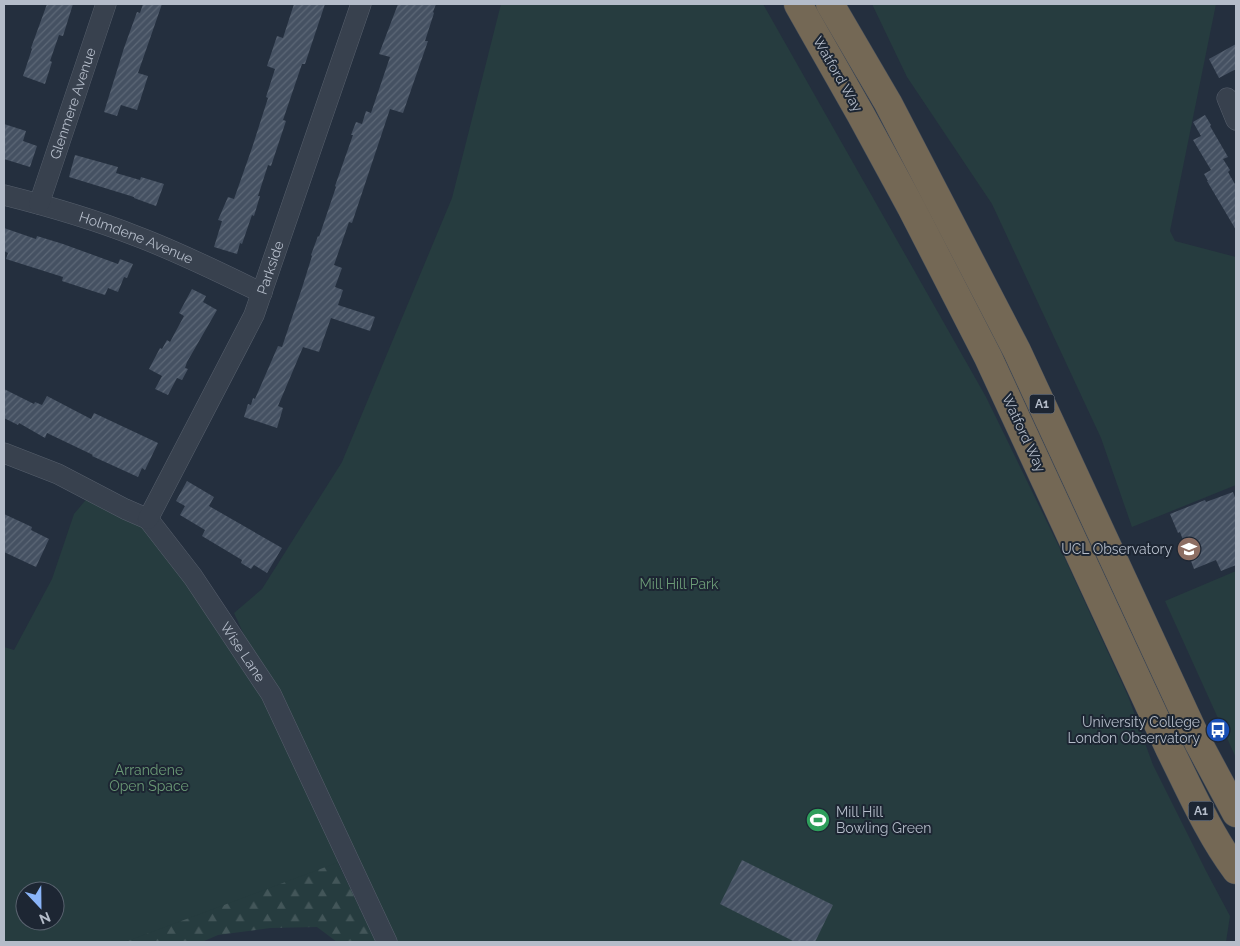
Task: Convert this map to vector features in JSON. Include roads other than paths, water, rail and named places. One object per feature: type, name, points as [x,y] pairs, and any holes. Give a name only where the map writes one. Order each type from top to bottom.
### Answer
[{"type":"highway","name":"Watford Way","points":[[798,4],[862,115],[988,357],[1170,750],[1198,807],[1236,870]]},
{"type":"highway","name":"Watford Way","points":[[830,4],[901,127],[1017,351],[1200,744],[1236,813]]},
{"type":"street","name":"Glenmere Avenue","points":[[39,204],[106,4]]},
{"type":"street","name":"Parkside","points":[[148,519],[254,315],[361,4]]},
{"type":"street","points":[[1227,98],[1236,120]]},
{"type":"street","name":"Holmdene Avenue","points":[[4,195],[39,204],[136,235],[262,293]]},
{"type":"street","name":"Wise Lane","points":[[4,452],[58,474],[148,519],[193,577],[271,694],[387,942]]},
{"type":"place","name":"UCL Observatory","points":[[1189,549]]},
{"type":"place","name":"University College London Observatory","points":[[1218,730]]},
{"type":"place","name":"Mill Hill Bowling Green","points":[[818,820]]},
{"type":"park label","name":"Mill Hill Park","points":[[679,584]]},
{"type":"park label","name":"Arrandene Open Space","points":[[149,778]]}]
